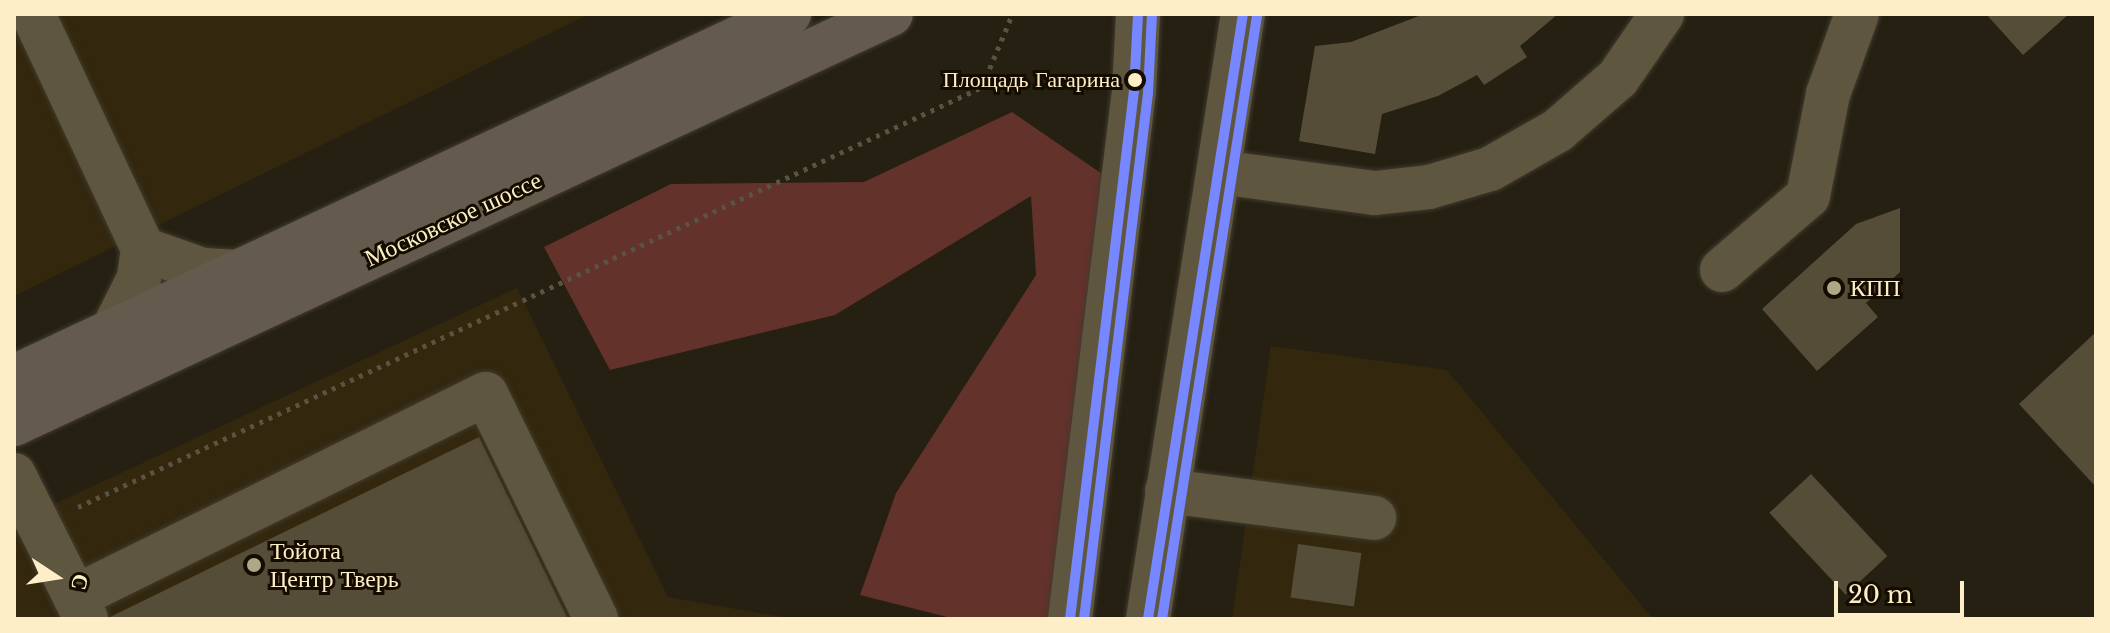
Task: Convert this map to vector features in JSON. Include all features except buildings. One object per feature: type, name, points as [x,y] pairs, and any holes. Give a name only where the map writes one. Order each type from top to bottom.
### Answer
[{"type":"main road","name":"Московское шоссе","points":[[14,377],[789,14]]},
{"type":"main road","name":"Московское шоссе","points":[[14,424],[891,14]]},
{"type":"street","points":[[33,14],[143,249],[139,278],[113,330]]},
{"type":"street","points":[[1148,619],[1243,14]]},
{"type":"street","points":[[1219,172],[1375,193],[1429,187],[1490,169],[1557,131],[1618,78],[1662,14]]},
{"type":"street","points":[[1722,270],[1808,196],[1828,94],[1857,14]]},
{"type":"street","points":[[1070,619],[1135,20]]},
{"type":"street","points":[[143,249],[203,270],[239,272]]},
{"type":"street","points":[[14,475],[80,608],[486,394],[596,619]]},
{"type":"street","points":[[1167,491],[1374,518]]},
{"type":"path","points":[[39,524],[982,87],[1012,15]]},
{"type":"shaded area","points":[[14,14],[589,14],[14,296]]},
{"type":"shaded area","points":[[1012,112],[1137,198],[1071,619],[955,619],[860,595],[896,493],[1036,275],[1031,196],[835,315],[610,370],[544,247],[671,184],[864,182]]},
{"type":"shaded area","points":[[517,288],[668,597],[795,619],[14,619],[14,523]]},
{"type":"shaded area","points":[[1271,346],[1447,370],[1653,619],[1232,619]]},
{"type":"transit line","points":[[1070,619],[1134,91],[1138,14]]},
{"type":"transit line","points":[[1148,619],[1243,14]]},
{"type":"transit line","name":"20","points":[[1084,619],[1148,93],[1152,15]]},
{"type":"transit line","name":"20","points":[[1162,619],[1257,16]]},
{"type":"place","name":"Площадь Гагарина","points":[[1135,80]]},
{"type":"place","name":"КПП","points":[[1834,288]]},
{"type":"place","name":"Тойота Центр Тверь","points":[[254,565]]}]
